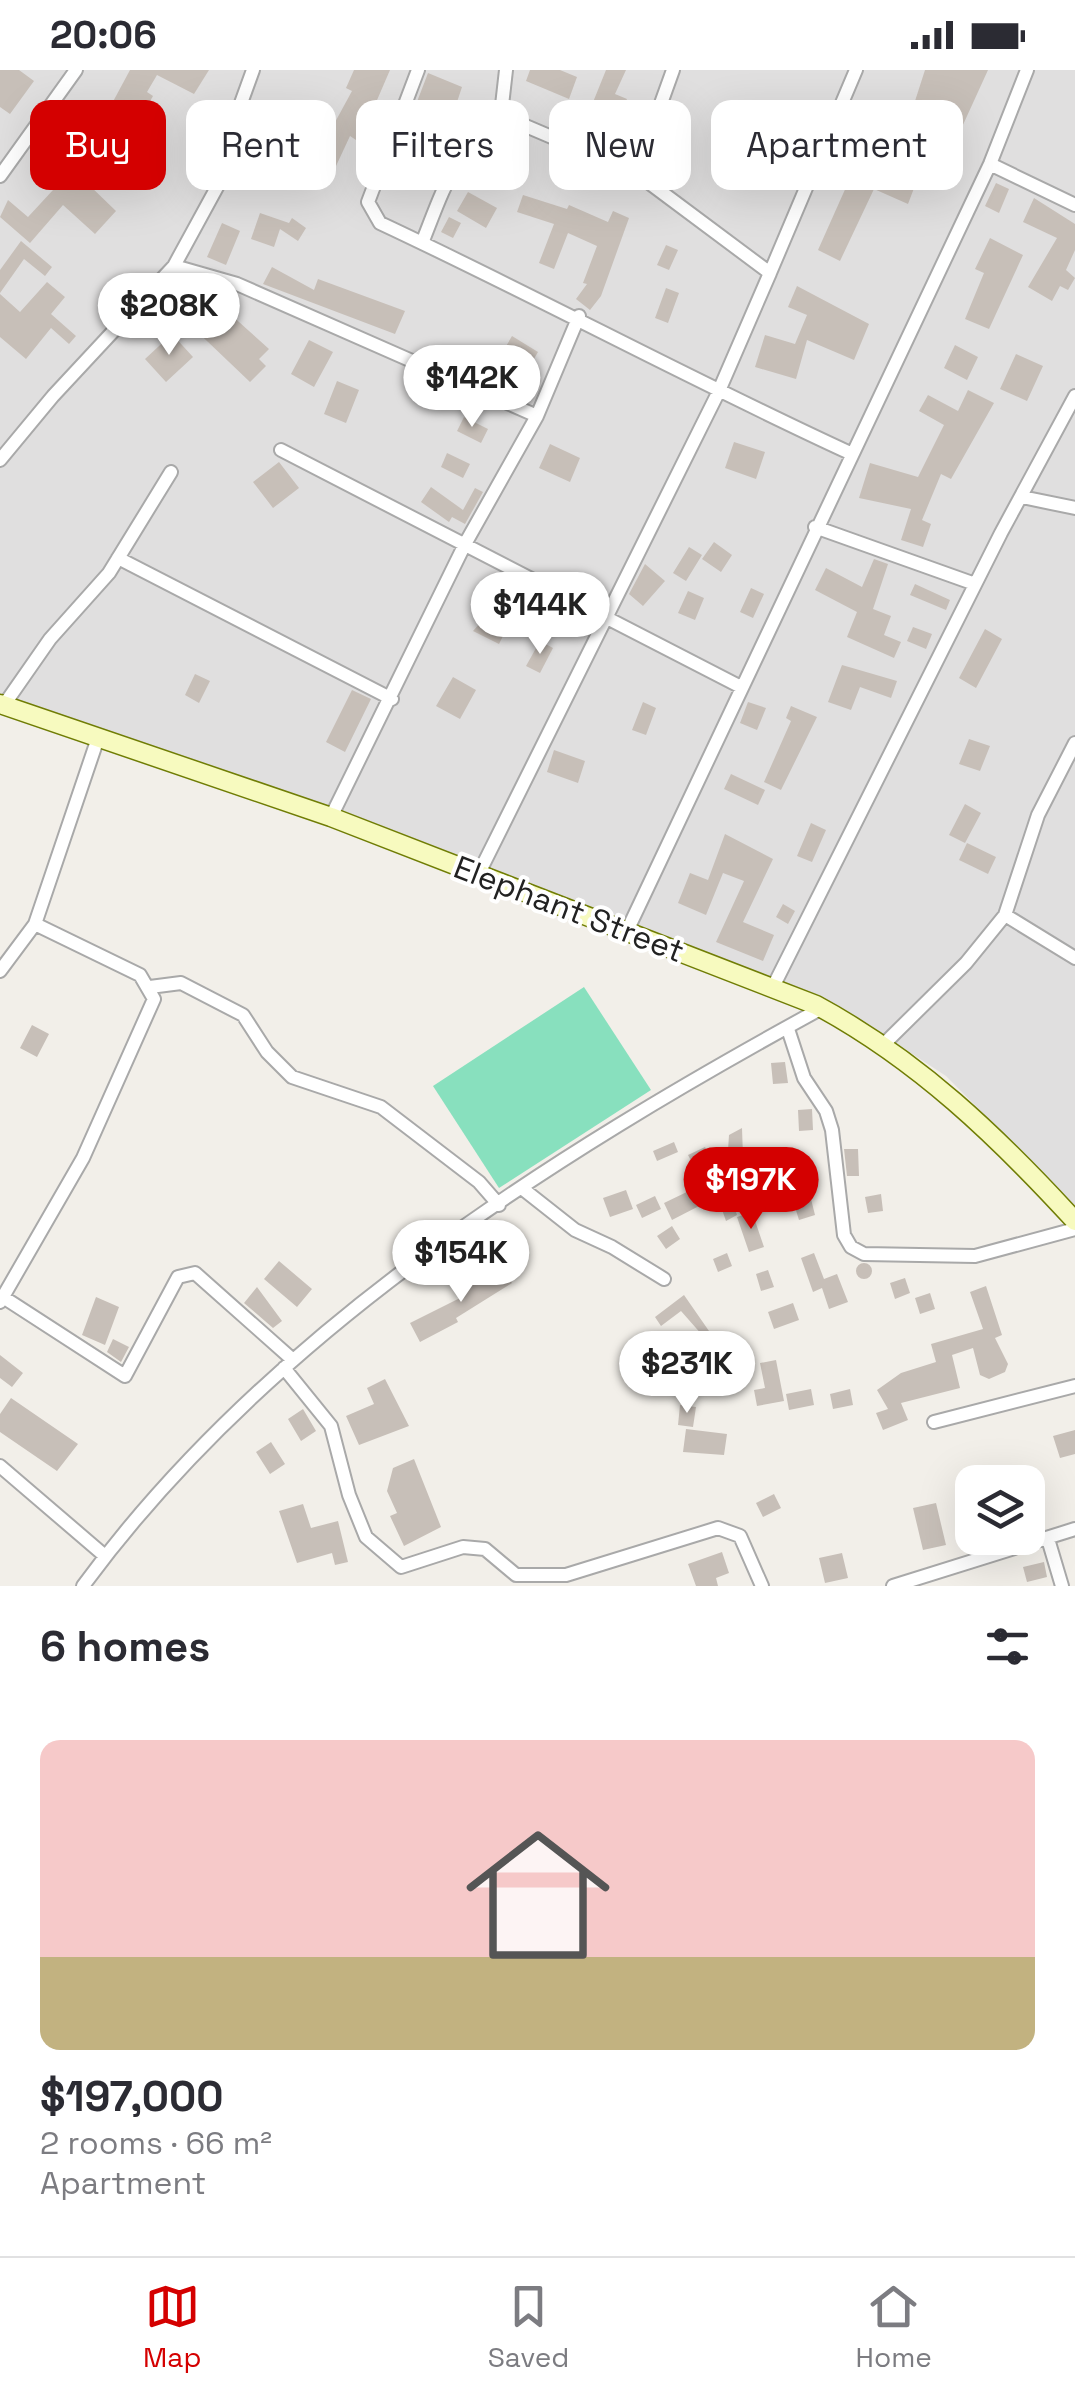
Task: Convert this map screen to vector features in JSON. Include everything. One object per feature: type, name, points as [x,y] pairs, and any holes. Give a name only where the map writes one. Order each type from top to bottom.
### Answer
[{"type":"main road","name":"Elephant Street","points":[[2,705],[331,816],[822,1008],[883,1045],[992,1133],[1075,1221]]},
{"type":"street","points":[[0,176],[76,70]]},
{"type":"street","points":[[0,460],[174,266],[222,178],[232,128],[254,70]]},
{"type":"street","points":[[418,70],[368,202],[380,223],[579,316],[718,394],[850,453]]},
{"type":"street","points":[[503,100],[506,70]]},
{"type":"street","points":[[662,100],[673,70]]},
{"type":"street","points":[[480,873],[603,618],[718,394],[856,70]]},
{"type":"street","points":[[627,932],[850,453],[885,390],[990,164],[1027,70]]},
{"type":"street","points":[[990,164],[1075,204]]},
{"type":"street","points":[[422,243],[444,190]]},
{"type":"street","points":[[659,190],[770,274]]},
{"type":"street","points":[[174,266],[237,284],[537,416]]},
{"type":"street","points":[[331,816],[465,544],[537,416],[579,316]]},
{"type":"street","points":[[772,989],[1075,396]]},
{"type":"street","points":[[281,450],[740,687]]},
{"type":"street","points":[[2,705],[50,639],[118,558],[171,472]]},
{"type":"street","points":[[1022,497],[1075,508]]},
{"type":"street","points":[[816,527],[976,584]]},
{"type":"street","points":[[118,558],[392,698]]},
{"type":"street","points":[[0,971],[35,924],[98,738]]},
{"type":"street","points":[[883,1045],[966,963],[1005,915],[1038,815],[1075,742]]},
{"type":"street","points":[[1005,915],[1075,958]]},
{"type":"street","points":[[35,924],[140,976],[150,987],[154,1000],[83,1158],[2,1299],[126,1376],[178,1277],[195,1273],[288,1364],[331,1426],[366,1537],[401,1567],[463,1546],[485,1549],[516,1575],[566,1575],[718,1528],[740,1536],[762,1586]]},
{"type":"street","points":[[150,987],[182,983],[243,1015],[267,1052],[292,1077],[381,1107],[479,1182],[499,1205]]},
{"type":"street","points":[[82,1586],[205,1441],[381,1285],[524,1188],[822,1008]]},
{"type":"street","points":[[788,1029],[804,1078],[826,1111],[832,1130],[844,1235],[851,1247],[864,1254],[975,1256],[1075,1229]]},
{"type":"street","points":[[524,1188],[575,1230],[664,1279]]},
{"type":"street","points":[[934,1422],[1075,1386]]},
{"type":"street","points":[[0,1466],[105,1556]]},
{"type":"street","points":[[892,1586],[1075,1529]]},
{"type":"street","points":[[1048,1539],[1062,1586]]},
{"type":"shaded area","points":[[0,70],[1075,70],[1075,1206],[946,1076],[847,1011],[338,809],[0,696]]},
{"type":"green space","points":[[584,987],[651,1090],[499,1188],[433,1086]]},
{"type":"building","points":[[0,70],[19,70],[34,81],[10,114],[0,107]]},
{"type":"building","points":[[130,70],[209,70],[194,94],[157,75],[147,92],[153,96],[151,100],[114,100]]},
{"type":"building","points":[[354,70],[390,70],[377,100],[356,100],[356,140],[350,136],[336,166],[336,120],[352,91],[346,88]]},
{"type":"building","points":[[530,70],[560,70],[577,77],[569,99],[526,81]]},
{"type":"building","points":[[606,70],[626,70],[615,94],[627,100],[594,100]]},
{"type":"building","points":[[925,70],[988,70],[963,125],[963,100],[915,100]]},
{"type":"building","points":[[428,73],[462,87],[458,100],[418,100]]},
{"type":"building","points":[[996,183],[1009,189],[999,213],[985,206]]},
{"type":"building","points":[[53,190],[94,190],[116,211],[95,234],[63,205],[30,243],[0,217],[8,200],[28,217]]},
{"type":"building","points":[[845,190],[874,190],[840,261],[818,250]]},
{"type":"building","points":[[876,190],[913,190],[908,204]]},
{"type":"building","points":[[468,192],[497,208],[486,228],[457,211]]},
{"type":"building","points":[[523,195],[567,209],[569,205],[608,222],[613,211],[629,218],[601,296],[590,310],[576,299],[587,284],[583,283],[597,246],[568,233],[554,269],[539,263],[554,224],[517,212]]},
{"type":"building","points":[[1034,198],[1075,224],[1075,250],[1066,270],[1075,278],[1068,290],[1060,286],[1052,301],[1028,287],[1057,238],[1023,222]]},
{"type":"building","points":[[260,213],[289,223],[292,218],[306,228],[298,241],[280,229],[274,247],[251,239]]},
{"type":"building","points":[[449,217],[461,223],[453,238],[441,232]]},
{"type":"building","points":[[222,223],[240,231],[226,265],[207,257]]},
{"type":"building","points":[[990,238],[1023,255],[989,329],[965,319],[984,273],[975,269]]},
{"type":"building","points":[[21,241],[52,267],[45,276],[24,259],[0,293],[0,270]]},
{"type":"building","points":[[666,245],[678,250],[669,270],[657,265]]},
{"type":"building","points":[[272,267],[314,290],[318,279],[405,311],[395,334],[263,284]]},
{"type":"building","points":[[47,282],[65,297],[51,314],[76,336],[69,344],[51,328],[26,359],[0,337],[0,294],[20,312]]},
{"type":"building","points":[[797,286],[869,324],[854,360],[807,340],[796,379],[755,367],[765,335],[795,344],[807,315],[788,307]]},
{"type":"building","points":[[666,288],[679,293],[668,323],[655,318]]},
{"type":"building","points":[[210,296],[269,349],[259,359],[266,366],[250,382],[186,321]]},
{"type":"building","points":[[172,334],[193,357],[166,382],[145,359]]},
{"type":"building","points":[[512,336],[538,352],[517,388],[491,372]]},
{"type":"building","points":[[309,340],[333,352],[314,387],[291,374]]},
{"type":"building","points":[[955,345],[978,357],[967,380],[944,368]]},
{"type":"building","points":[[1016,354],[1043,366],[1027,401],[1000,389]]},
{"type":"building","points":[[337,381],[359,390],[346,423],[324,414]]},
{"type":"building","points":[[968,390],[994,403],[951,479],[941,474],[922,520],[931,524],[923,547],[901,540],[911,509],[859,498],[870,463],[918,477],[944,425],[919,411],[928,395],[958,411]]},
{"type":"building","points":[[464,417],[488,429],[481,443],[457,431]]},
{"type":"building","points":[[734,442],[765,452],[756,479],[725,468]]},
{"type":"building","points":[[550,444],[580,458],[570,482],[539,468]]},
{"type":"building","points":[[447,453],[470,464],[463,478],[441,467]]},
{"type":"building","points":[[279,462],[299,488],[273,508],[253,482]]},
{"type":"building","points":[[431,487],[463,510],[475,488],[483,492],[465,524],[452,517],[449,522],[421,502]]},
{"type":"building","points":[[714,542],[732,555],[721,572],[702,559]]},
{"type":"building","points":[[689,547],[702,555],[686,581],[673,573]]},
{"type":"building","points":[[874,559],[888,564],[873,609],[891,616],[884,635],[901,642],[894,658],[847,637],[857,612],[815,590],[826,568],[862,587]]},
{"type":"building","points":[[645,564],[665,581],[643,606],[629,594]]},
{"type":"building","points":[[499,579],[525,592],[499,644],[473,631],[482,621]]},
{"type":"building","points":[[915,584],[950,600],[946,610],[910,595]]},
{"type":"building","points":[[751,588],[764,594],[753,618],[740,612]]},
{"type":"building","points":[[688,591],[704,598],[695,620],[678,613]]},
{"type":"building","points":[[913,627],[932,634],[926,649],[907,641]]},
{"type":"building","points":[[985,629],[1002,639],[976,688],[959,678]]},
{"type":"building","points":[[540,641],[553,648],[540,673],[526,666]]},
{"type":"building","points":[[842,665],[897,681],[891,698],[860,687],[851,710],[828,702]]},
{"type":"building","points":[[195,674],[210,681],[199,703],[185,695]]},
{"type":"building","points":[[453,677],[476,690],[460,719],[436,706]]},
{"type":"building","points":[[352,690],[371,699],[345,752],[326,742]]},
{"type":"building","points":[[643,702],[656,708],[646,735],[632,730]]},
{"type":"building","points":[[748,702],[766,708],[757,730],[740,723]]},
{"type":"building","points":[[791,706],[817,717],[781,790],[764,782],[791,721],[786,718]]},
{"type":"building","points":[[969,739],[990,746],[980,771],[959,764]]},
{"type":"building","points":[[554,750],[585,761],[578,783],[547,772]]},
{"type":"building","points":[[731,774],[765,790],[758,805],[724,789]]},
{"type":"building","points":[[965,804],[981,813],[965,843],[949,835]]},
{"type":"building","points":[[811,823],[826,830],[812,862],[797,856]]},
{"type":"building","points":[[725,834],[773,859],[743,922],[774,935],[763,961],[716,942],[744,881],[723,873],[706,915],[678,903],[690,873],[708,880]]},
{"type":"building","points":[[967,843],[996,857],[988,874],[959,860]]},
{"type":"building","points":[[783,904],[795,911],[788,924],[776,917]]},
{"type":"building","points":[[32,1025],[49,1034],[37,1057],[20,1048]]},
{"type":"building","points":[[785,1062],[788,1083],[773,1084],[771,1063]]},
{"type":"building","points":[[812,1109],[813,1130],[799,1131],[798,1110]]},
{"type":"building","points":[[742,1128],[743,1157],[766,1155],[768,1177],[726,1181],[729,1135]]},
{"type":"building","points":[[674,1142],[678,1152],[657,1161],[653,1151]]},
{"type":"building","points":[[705,1147],[712,1160],[695,1168],[688,1155]]},
{"type":"building","points":[[844,1149],[858,1149],[859,1176],[847,1176]]},
{"type":"building","points":[[725,1180],[737,1215],[726,1221],[713,1184]]},
{"type":"building","points":[[693,1189],[701,1205],[672,1220],[664,1203]]},
{"type":"building","points":[[626,1190],[633,1209],[610,1217],[603,1198]]},
{"type":"building","points":[[881,1194],[883,1211],[868,1213],[865,1197]]},
{"type":"building","points":[[655,1196],[661,1209],[642,1218],[636,1205]]},
{"type":"building","points":[[811,1199],[815,1215],[799,1220],[794,1204]]},
{"type":"building","points":[[752,1212],[764,1247],[749,1252],[737,1217]]},
{"type":"building","points":[[672,1226],[680,1239],[666,1249],[657,1236]]},
{"type":"building","points":[[727,1253],[732,1266],[718,1272],[713,1259]]},
{"type":"building","points":[[814,1253],[824,1279],[837,1274],[848,1302],[829,1309],[822,1288],[813,1292],[801,1258]]},
{"type":"building","points":[[279,1261],[312,1289],[297,1307],[264,1279]]},
{"type":"building","points":[[864,1263],[872,1271],[864,1279],[856,1271]]},
{"type":"building","points":[[501,1266],[512,1283],[456,1318],[458,1322],[420,1342],[410,1323],[464,1296],[461,1291]]},
{"type":"building","points":[[768,1270],[774,1287],[761,1291],[756,1274]]},
{"type":"building","points":[[905,1278],[910,1293],[895,1299],[890,1283]]},
{"type":"building","points":[[986,1286],[1002,1335],[995,1338],[1008,1364],[1005,1372],[989,1379],[980,1375],[973,1348],[952,1355],[960,1388],[901,1403],[908,1420],[883,1430],[876,1413],[888,1409],[877,1390],[901,1373],[936,1362],[931,1344],[983,1329],[970,1292]]},
{"type":"building","points":[[257,1287],[282,1321],[273,1328],[244,1303]]},
{"type":"building","points":[[930,1293],[935,1309],[920,1314],[915,1298]]},
{"type":"building","points":[[684,1295],[709,1331],[703,1336],[681,1311],[661,1326],[655,1317]]},
{"type":"building","points":[[96,1297],[119,1307],[105,1345],[82,1335]]},
{"type":"building","points":[[793,1303],[799,1320],[774,1329],[768,1312]]},
{"type":"building","points":[[113,1339],[129,1347],[121,1362],[107,1352]]},
{"type":"building","points":[[0,1355],[23,1373],[12,1387],[0,1378]]},
{"type":"building","points":[[776,1360],[784,1401],[757,1406],[754,1390],[765,1388],[760,1363]]},
{"type":"building","points":[[385,1379],[409,1426],[359,1445],[346,1416],[374,1404],[367,1388]]},
{"type":"building","points":[[811,1389],[814,1405],[789,1410],[786,1394]]},
{"type":"building","points":[[850,1389],[853,1405],[833,1409],[830,1394]]},
{"type":"building","points":[[11,1398],[78,1444],[57,1471],[0,1432],[0,1414]]},
{"type":"building","points":[[680,1405],[696,1407],[693,1427],[678,1425]]},
{"type":"building","points":[[303,1409],[316,1431],[301,1441],[288,1419]]},
{"type":"building","points":[[686,1429],[727,1434],[724,1455],[683,1452]]},
{"type":"building","points":[[1075,1430],[1075,1454],[1060,1458],[1053,1436]]},
{"type":"building","points":[[271,1442],[285,1464],[270,1474],[256,1452]]},
{"type":"building","points":[[414,1459],[441,1527],[404,1546],[390,1516],[397,1513],[387,1491],[393,1468]]},
{"type":"building","points":[[774,1494],[781,1508],[763,1517],[756,1503]]},
{"type":"building","points":[[936,1503],[946,1545],[923,1550],[913,1508]]},
{"type":"building","points":[[303,1504],[311,1528],[338,1521],[348,1562],[335,1565],[332,1553],[297,1563],[279,1511]]},
{"type":"building","points":[[722,1552],[729,1573],[716,1578],[718,1586],[696,1586],[688,1564]]},
{"type":"building","points":[[842,1553],[848,1578],[825,1583],[819,1558]]},
{"type":"building","points":[[1044,1562],[1047,1577],[1027,1582],[1023,1567]]}]
